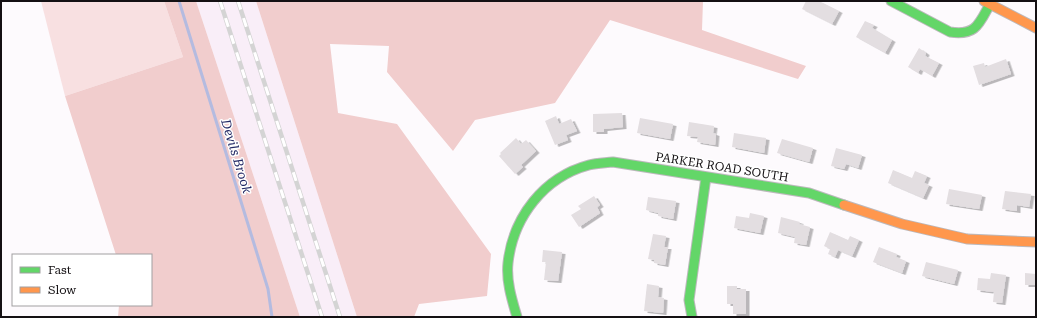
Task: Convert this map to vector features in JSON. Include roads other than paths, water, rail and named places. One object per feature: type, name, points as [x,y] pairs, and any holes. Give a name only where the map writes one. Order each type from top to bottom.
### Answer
[{"type":"street","points":[[892,1],[950,32],[960,34],[968,33],[978,28],[987,2],[1036,28]]},
{"type":"street","name":"PARKER ROAD SOUTH","points":[[517,317],[508,264],[513,240],[522,215],[534,197],[548,184],[568,172],[589,164],[613,162],[809,193],[902,224],[940,234],[967,239],[1036,242]]},
{"type":"street","points":[[692,317],[689,300],[706,177]]},
{"type":"waterway","name":"Devils Brook","points":[[179,1],[268,289],[272,317]]},
{"type":"railway","points":[[220,1],[322,317]]},
{"type":"railway","points":[[238,1],[340,317]]}]
